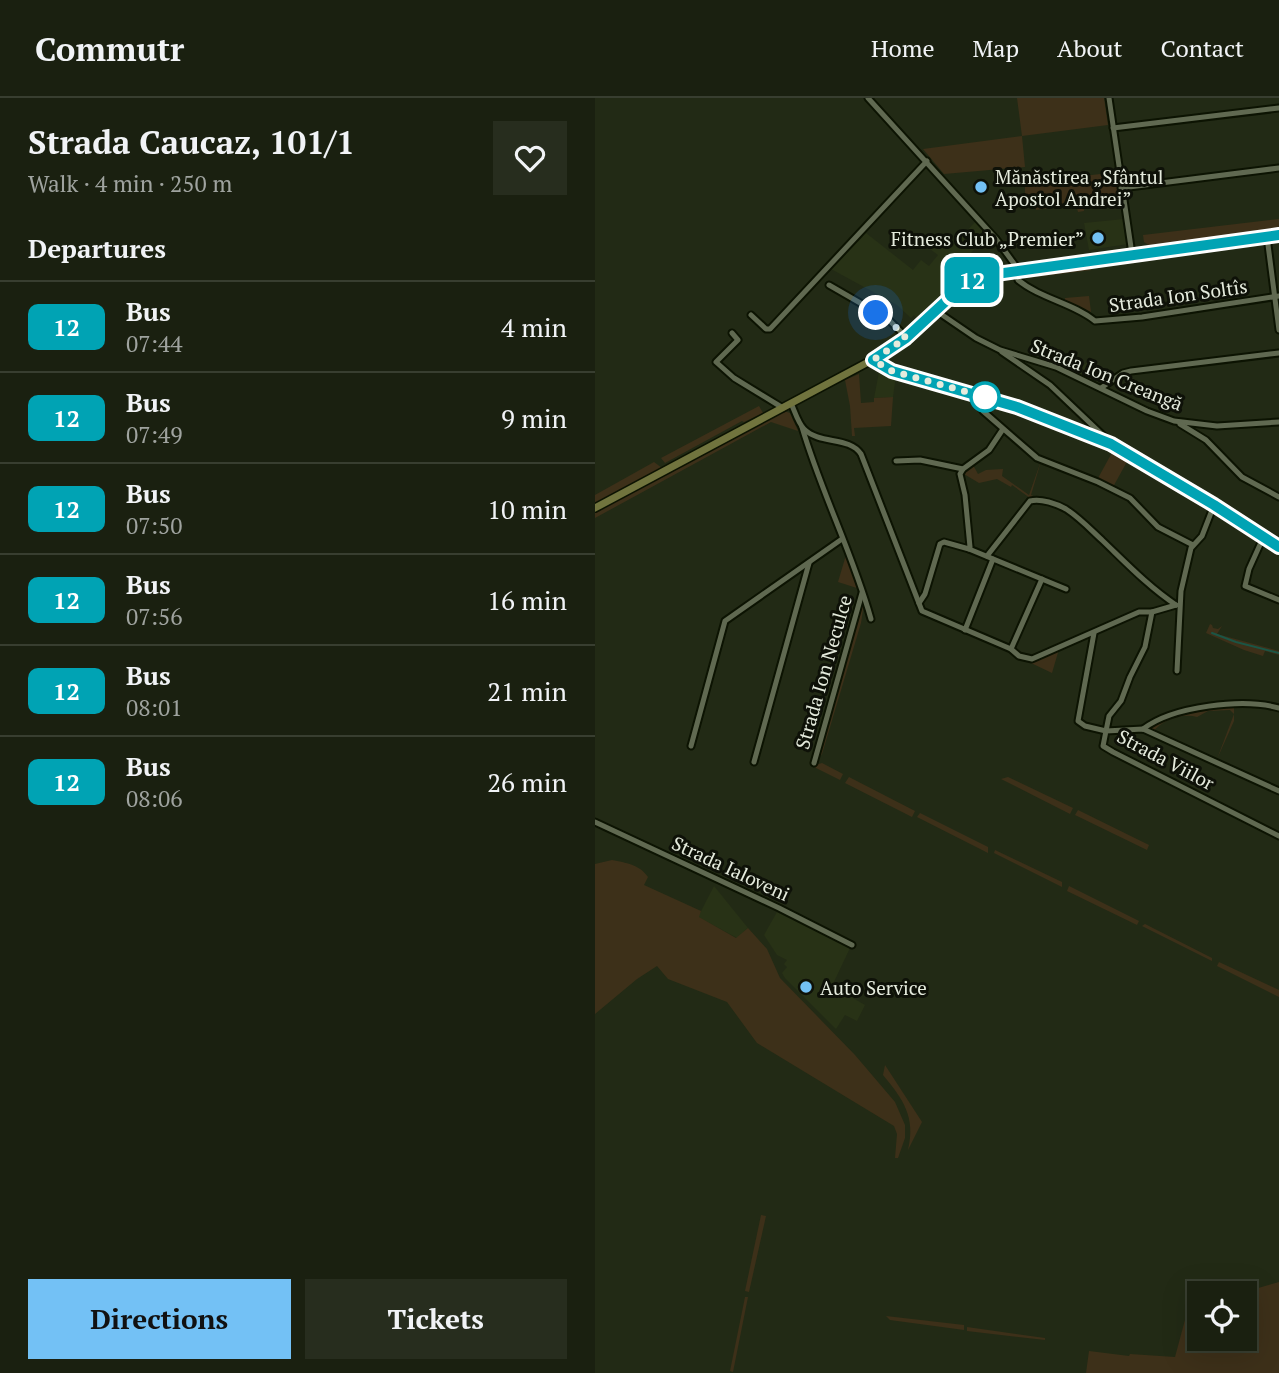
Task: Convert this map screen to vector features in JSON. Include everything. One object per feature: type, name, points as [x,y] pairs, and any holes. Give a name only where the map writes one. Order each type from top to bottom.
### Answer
[{"type":"street","name":"Strada Ion Soltîs","points":[[868,98],[996,239],[1015,265],[1016,276],[1023,284],[1098,322],[1277,296]]},
{"type":"street","points":[[1109,98],[1132,254]]},
{"type":"street","points":[[1113,128],[1279,108]]},
{"type":"street","points":[[751,315],[768,330],[927,161]]},
{"type":"street","points":[[1121,188],[1279,168]]},
{"type":"street","points":[[595,508],[873,360],[906,338],[959,289],[975,279],[1016,270],[1279,235]]},
{"type":"street","points":[[1267,237],[1277,296],[1279,330]]},
{"type":"street","points":[[829,285],[888,319],[906,338]]},
{"type":"street","name":"Strada Ion Creangă","points":[[935,310],[976,338],[1000,350],[1056,366],[1147,411],[1174,421],[1217,426],[1279,422]]},
{"type":"street","points":[[732,333],[738,340],[716,362],[734,378],[783,408]]},
{"type":"street","points":[[1000,350],[1049,385],[1111,444]]},
{"type":"street","points":[[1101,388],[1131,371],[1279,353]]},
{"type":"street","points":[[873,360],[892,371],[1017,407],[1111,444],[1279,547]]},
{"type":"street","points":[[968,392],[979,407],[1037,458],[1130,498],[1158,527],[1193,545]]},
{"type":"street","points":[[791,403],[863,590],[871,620]]},
{"type":"street","points":[[1174,421],[1198,434],[1242,477],[1279,497]]},
{"type":"street","points":[[802,427],[819,438],[850,445],[858,450],[922,611],[1011,649],[1019,656],[1032,659],[1139,612],[1177,606]]},
{"type":"street","points":[[969,549],[971,533],[960,477],[963,469],[985,455],[1003,429]]},
{"type":"street","points":[[896,461],[920,460],[963,469]]},
{"type":"street","points":[[965,630],[990,558],[1033,500],[1070,512],[1149,585],[1177,606]]},
{"type":"street","points":[[1177,671],[1177,606],[1193,545],[1202,536],[1214,505]]},
{"type":"street","points":[[1263,538],[1249,569],[1245,586],[1279,600]]},
{"type":"street","points":[[691,747],[725,621],[842,539]]},
{"type":"street","points":[[919,603],[925,594],[940,544],[944,542],[969,549],[1066,589]]},
{"type":"street","points":[[754,762],[810,561]]},
{"type":"street","points":[[1011,649],[1042,579]]},
{"type":"street","name":"Strada Ion Neculce","points":[[814,763],[863,590]]},
{"type":"street","points":[[1094,633],[1078,720],[1085,726],[1106,731],[1109,716],[1121,701],[1129,677],[1145,647],[1152,612]]},
{"type":"street","points":[[1143,729],[1164,718],[1221,705],[1258,704],[1279,708]]},
{"type":"street","name":"Strada Viilor","points":[[1279,791],[1143,729],[1106,731],[1103,746],[1279,836]]},
{"type":"street","name":"Strada Ialoveni","points":[[595,822],[852,945]]},
{"type":"shaded area","points":[[1017,98],[1104,98],[1108,125],[1022,136]]},
{"type":"shaded area","points":[[1022,136],[1025,167],[944,174],[923,149]]},
{"type":"shaded area","points":[[1117,172],[1120,197],[1083,203],[1084,211],[1078,212],[1076,204],[1036,210],[1034,200],[1025,200],[1025,183]]},
{"type":"shaded area","name":"Fitness Club „Premier”","points":[[1124,219],[1128,244],[1089,250],[1084,223]]},
{"type":"shaded area","points":[[1279,219],[1279,230],[1150,246],[1144,242],[1143,235]]},
{"type":"shaded area","points":[[976,221],[987,234],[971,253],[982,264],[975,272],[961,277],[917,318],[914,315],[911,318],[897,305],[831,269],[866,233],[913,270],[921,260],[929,266],[938,255],[930,249],[941,235],[952,247]]},
{"type":"shaded area","points":[[1260,241],[1264,244],[1194,250]]},
{"type":"shaded area","points":[[1186,251],[1189,253],[1169,258],[1103,265],[1084,264]]},
{"type":"shaded area","points":[[1080,265],[1092,270],[1028,278],[1019,278],[1018,274],[1046,274],[1053,269]]},
{"type":"shaded area","points":[[1089,296],[1091,312],[1065,301],[1065,298]]},
{"type":"shaded area","points":[[1093,358],[1099,368],[1083,377],[1074,372]]},
{"type":"shaded area","points":[[879,372],[896,375],[893,397],[874,398]]},
{"type":"shaded area","points":[[859,374],[861,403],[874,402],[874,398],[893,397],[891,426],[854,428],[855,436],[852,436],[845,380]]},
{"type":"shaded area","points":[[759,406],[763,413],[742,421],[665,463],[661,458]]},
{"type":"shaded area","points":[[784,411],[790,413],[798,431],[771,422],[595,518],[595,513],[601,509]]},
{"type":"shaded area","points":[[1114,449],[1129,458],[1113,487],[1097,480]]},
{"type":"shaded area","points":[[1041,461],[1031,495],[1040,499],[1030,498],[1012,485],[1011,487],[997,479],[979,483],[964,474],[973,465],[978,474],[986,470],[1003,469],[1002,476],[1029,495]]},
{"type":"shaded area","points":[[654,462],[662,468],[595,504],[595,495]]},
{"type":"shaded area","points":[[846,555],[860,587],[860,589],[838,582]]},
{"type":"shaded area","points":[[863,598],[861,623],[822,754],[816,761]]},
{"type":"shaded area","points":[[1210,624],[1218,629],[1222,626],[1217,634],[1279,651],[1279,655],[1265,651],[1263,656],[1206,633]]},
{"type":"shaded area","points":[[1059,649],[1052,673],[1028,660],[1048,655]]},
{"type":"shaded area","points":[[1234,706],[1234,714],[1230,710],[1208,711],[1197,717],[1173,718],[1153,732],[1149,730],[1150,725],[1181,714]]},
{"type":"shaded area","points":[[1234,714],[1234,721],[1217,759]]},
{"type":"shaded area","points":[[822,763],[843,774],[840,780],[812,766]]},
{"type":"shaded area","points":[[849,777],[915,811],[912,817],[845,783]]},
{"type":"shaded area","points":[[1008,777],[1073,808],[1070,814],[1001,779]]},
{"type":"shaded area","points":[[1078,810],[1149,845],[1147,850],[1075,815]]},
{"type":"shaded area","points":[[920,813],[988,847],[988,853],[917,817]]},
{"type":"shaded area","points":[[995,850],[1062,882],[1062,887],[994,853]]},
{"type":"shaded area","points":[[612,860],[641,869],[648,877],[644,885],[701,911],[699,917],[736,938],[748,928],[767,949],[780,978],[855,1055],[895,1102],[905,1125],[905,1138],[898,1158],[895,1158],[897,1134],[894,1126],[757,1043],[727,1002],[668,979],[657,966],[595,1014],[595,864]]},
{"type":"shaded area","points":[[714,886],[748,928],[737,938],[698,917]]},
{"type":"shaded area","points":[[1069,886],[1139,921],[1137,925],[1067,891]]},
{"type":"shaded area","points":[[777,912],[850,948],[832,986],[865,1005],[857,1021],[845,1015],[836,1029],[785,978],[782,973],[787,967],[784,964],[787,960],[777,955],[764,935]]},
{"type":"shaded area","points":[[1145,924],[1212,958],[1212,961],[1142,926]]},
{"type":"shaded area","points":[[1219,962],[1279,990],[1279,997],[1217,966]]},
{"type":"shaded area","points":[[885,1065],[922,1122],[908,1150],[909,1118],[902,1101],[883,1075]]},
{"type":"shaded area","points":[[761,1215],[766,1216],[749,1292],[745,1291]]},
{"type":"shaded area","points":[[1279,1282],[1279,1373],[1086,1373],[1089,1351],[1129,1356],[1175,1357],[1187,1312],[1187,1351],[1257,1351],[1257,1288]]},
{"type":"shaded area","points":[[745,1297],[748,1297],[733,1372],[730,1371]]},
{"type":"shaded area","points":[[886,1316],[964,1325],[964,1330],[890,1320]]},
{"type":"shaded area","points":[[967,1327],[1045,1338],[1045,1340],[967,1331]]},
{"type":"waterway","points":[[1212,633],[1279,653]]},
{"type":"bus line","name":"12","points":[[1279,235],[982,276],[959,289],[906,338],[873,360],[892,371],[1017,407],[1111,444],[1279,547]]},
{"type":"place","name":"Mănăstirea „Sfântul Apostol Andrei”","points":[[981,187]]},
{"type":"place","name":"Fitness Club „Premier”","points":[[1098,238]]},
{"type":"place","name":"Auto Service","points":[[806,987]]},
{"type":"route","points":[[876,313],[888,319],[906,338],[873,360],[892,371],[985,397]]}]
